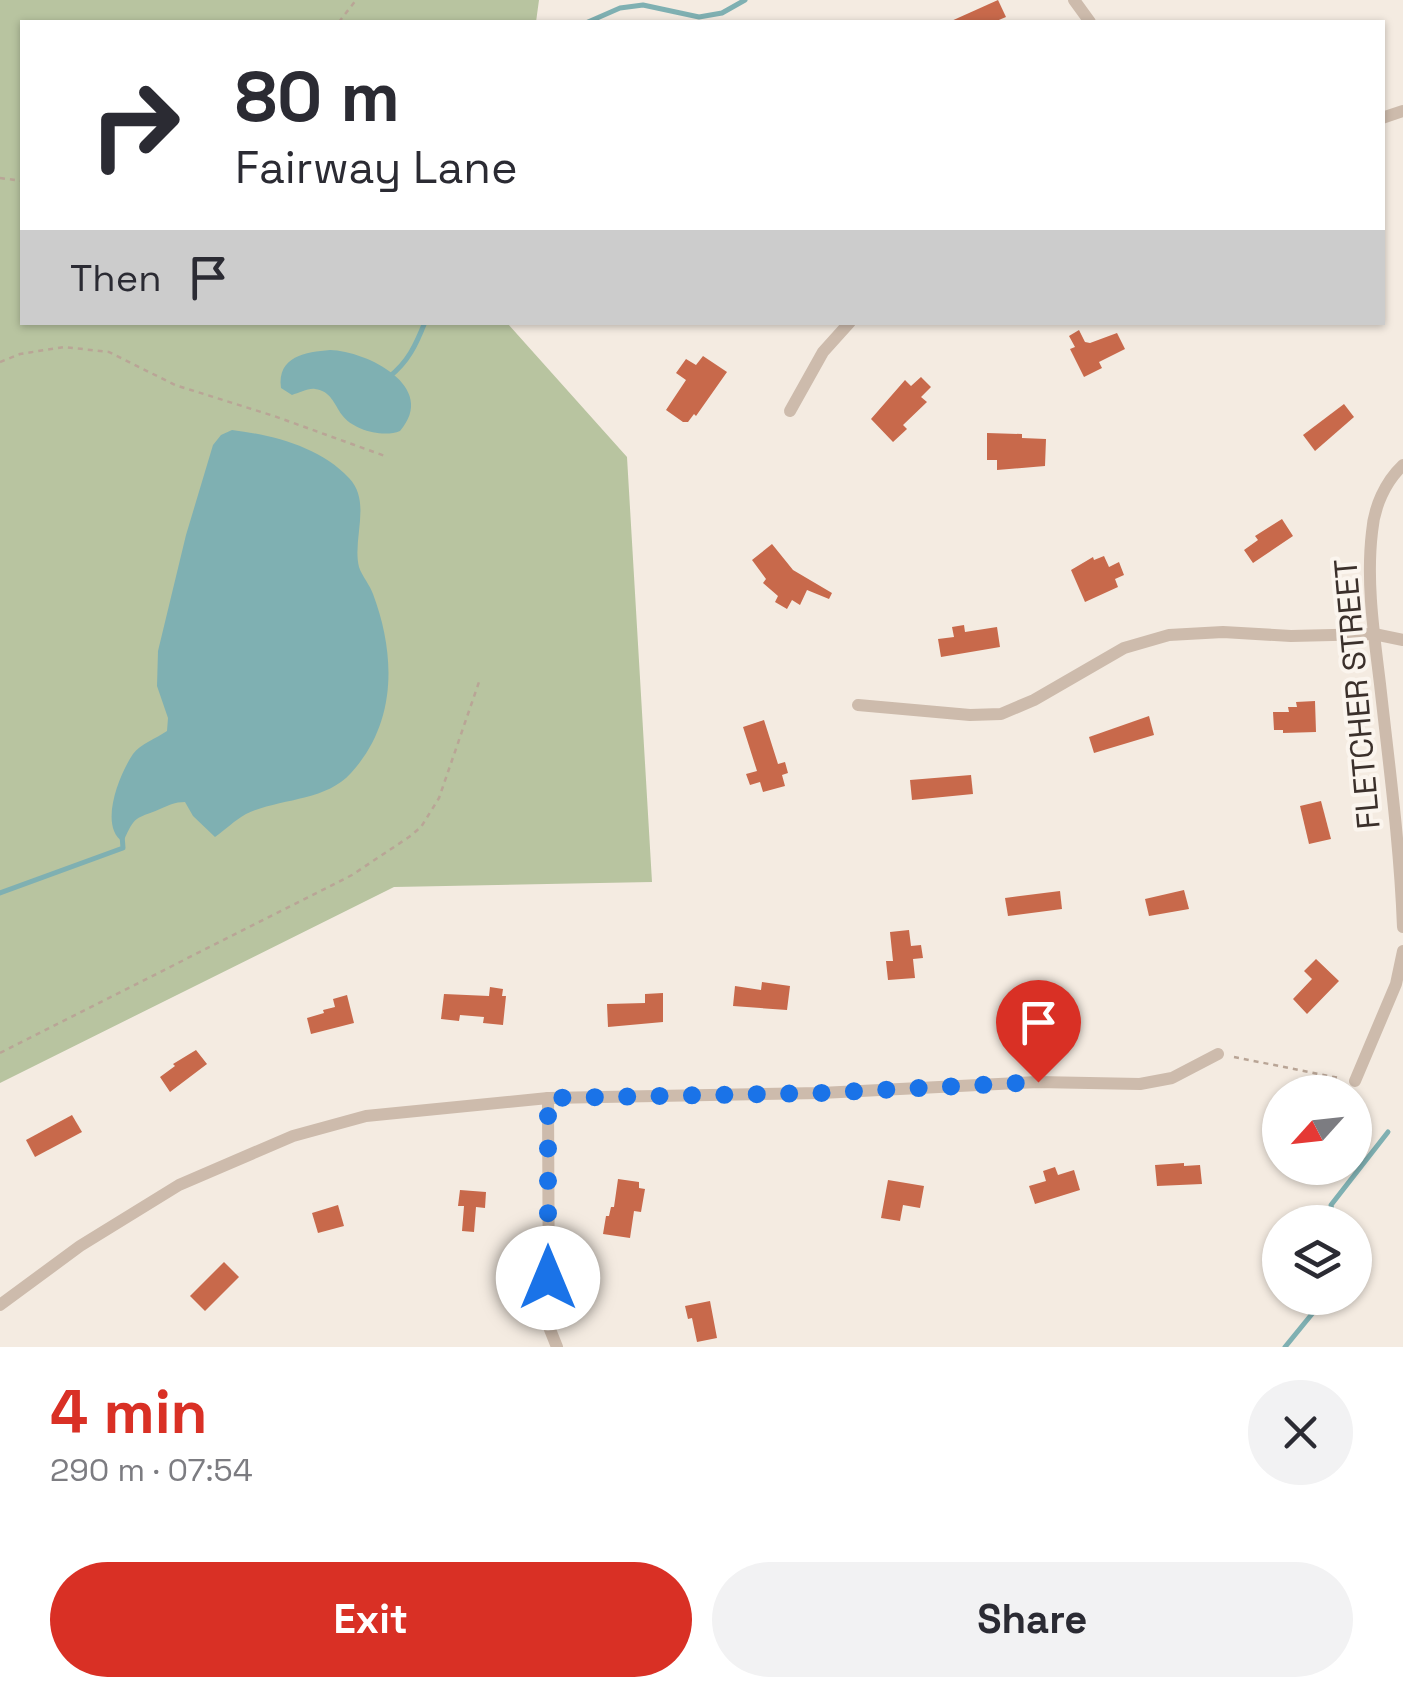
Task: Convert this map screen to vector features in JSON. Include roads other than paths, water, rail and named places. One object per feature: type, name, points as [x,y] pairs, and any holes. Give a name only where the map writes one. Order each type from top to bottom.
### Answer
[{"type":"street","points":[[790,411],[823,352],[847,325]]},
{"type":"street","name":"FLETCHER STREET","points":[[1403,464],[1377,504],[1370,580],[1403,927]]},
{"type":"street","points":[[858,705],[1001,714],[1034,700],[1124,648],[1169,635],[1374,634],[1403,640]]},
{"type":"street","points":[[1356,1075],[1396,984],[1403,950]]},
{"type":"street","points":[[0,1305],[80,1246],[179,1185],[293,1136],[366,1116],[548,1098],[821,1093],[1038,1082],[1140,1084],[1172,1078],[1218,1054]]},
{"type":"street","points":[[548,1098],[549,1327],[557,1347]]},
{"type":"water","points":[[330,350],[379,364],[405,386],[411,400],[410,415],[400,431],[377,433],[353,425],[320,390],[292,395],[281,388],[288,362],[303,354]]},
{"type":"water","points":[[232,430],[279,439],[310,451],[337,467],[356,488],[360,509],[359,567],[373,594],[386,641],[388,688],[384,710],[366,753],[351,773],[328,789],[246,814],[215,837],[193,816],[185,802],[175,803],[137,819],[123,842],[112,824],[114,799],[133,754],[167,731],[168,718],[157,686],[158,651],[213,445]]},
{"type":"waterway","points":[[593,20],[620,8],[643,5],[699,17],[722,13],[745,0]]},
{"type":"waterway","points":[[389,377],[411,352],[424,325]]},
{"type":"waterway","points":[[0,893],[123,848],[122,835]]},
{"type":"waterway","points":[[1331,1205],[1388,1132]]},
{"type":"waterway","points":[[1285,1347],[1311,1315]]}]
